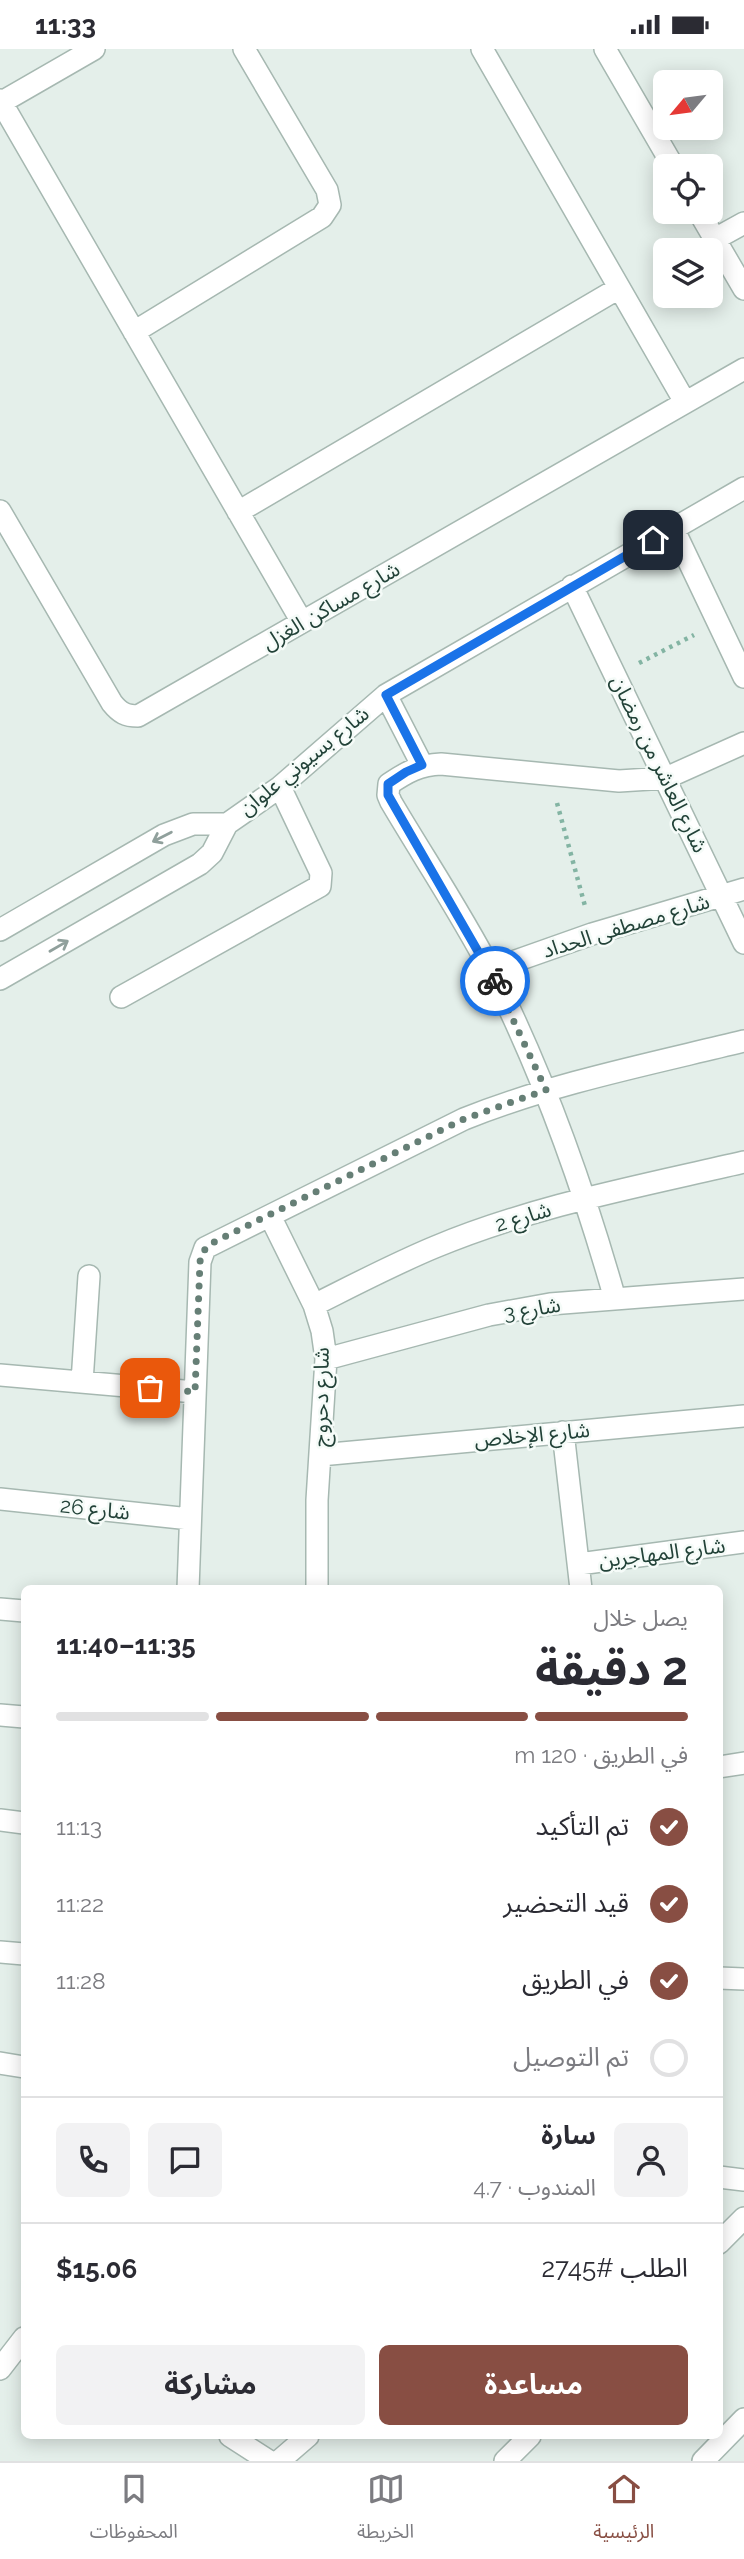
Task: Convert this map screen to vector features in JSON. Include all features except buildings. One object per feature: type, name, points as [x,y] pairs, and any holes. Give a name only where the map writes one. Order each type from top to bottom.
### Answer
[{"type":"street","points":[[94,49],[1,101],[302,622]]},
{"type":"street","points":[[134,332],[322,217],[330,205],[327,190],[244,49]]},
{"type":"street","points":[[482,49],[685,402]]},
{"type":"street","points":[[605,49],[666,154]]},
{"type":"street","points":[[717,238],[744,223]]},
{"type":"street","points":[[723,253],[744,289]]},
{"type":"street","points":[[238,512],[619,288]]},
{"type":"street","name":"شارع مساكن الغزل","points":[[0,511],[118,712],[138,716],[744,369]]},
{"type":"street","name":"شارع بسيوني علوان","points":[[0,979],[193,869],[212,853],[227,824],[279,787],[386,695],[744,488]]},
{"type":"street","points":[[673,529],[744,677]]},
{"type":"street","name":"شارع العاشر من رمضان","points":[[572,586],[744,943]]},
{"type":"street","points":[[386,695],[422,765]]},
{"type":"street","points":[[615,1299],[586,1198],[546,1090],[490,970],[388,795],[388,784],[422,765],[442,764],[620,781],[666,779],[744,743]]},
{"type":"street","points":[[121,997],[320,885],[321,873],[279,787]]},
{"type":"street","name":"شارع بسيوني علوان","points":[[0,930],[164,835],[193,824],[227,824]]},
{"type":"street","name":"شارع مصطفى الحداد","points":[[490,970],[592,934],[744,889]]},
{"type":"street","points":[[188,1585],[200,1262],[201,1254],[210,1244],[464,1119],[546,1090],[744,1041]]},
{"type":"street","name":"شارع 2","points":[[314,1305],[436,1247],[490,1227],[586,1198],[744,1162]]},
{"type":"street","name":"شارع دحروج","points":[[270,1216],[314,1305],[326,1359],[317,1500],[317,1585]]},
{"type":"street","points":[[82,1382],[89,1276]]},
{"type":"street","name":"شارع 3","points":[[326,1359],[489,1315],[550,1304],[744,1289]]},
{"type":"street","points":[[0,1375],[195,1392]]},
{"type":"street","name":"شارع الإخلاص","points":[[320,1455],[744,1416]]},
{"type":"street","points":[[562,1433],[582,1585]]},
{"type":"street","name":"شارع 26","points":[[0,1499],[191,1519]]},
{"type":"street","name":"شارع المهاجرين","points":[[579,1564],[744,1542]]},
{"type":"street","points":[[0,1609],[21,1611]]},
{"type":"street","points":[[0,1715],[21,1717]]},
{"type":"street","points":[[723,1766],[744,1763]]},
{"type":"street","points":[[0,1820],[21,1823]]},
{"type":"street","points":[[0,1952],[21,1954]]},
{"type":"street","points":[[723,1978],[744,1979]]},
{"type":"street","points":[[0,2063],[21,2066]]},
{"type":"street","points":[[723,2177],[744,2180]]},
{"type":"street","points":[[723,2239],[744,2218]]},
{"type":"street","points":[[0,2369],[21,2342]]},
{"type":"street","points":[[703,2461],[744,2419]]},
{"type":"street","points":[[235,2439],[269,2461]]},
{"type":"street","points":[[279,2461],[305,2439]]},
{"type":"street","points":[[505,2461],[527,2439]]},
{"type":"path","points":[[616,674],[718,622]]},
{"type":"path","points":[[548,773],[592,934]]},
{"type":"way so far","points":[[150,1388],[195,1392],[200,1262],[201,1254],[210,1244],[464,1119],[546,1090],[495,981]]},
{"type":"route","points":[[495,981],[388,795],[388,784],[422,765],[386,695],[653,540]]}]
